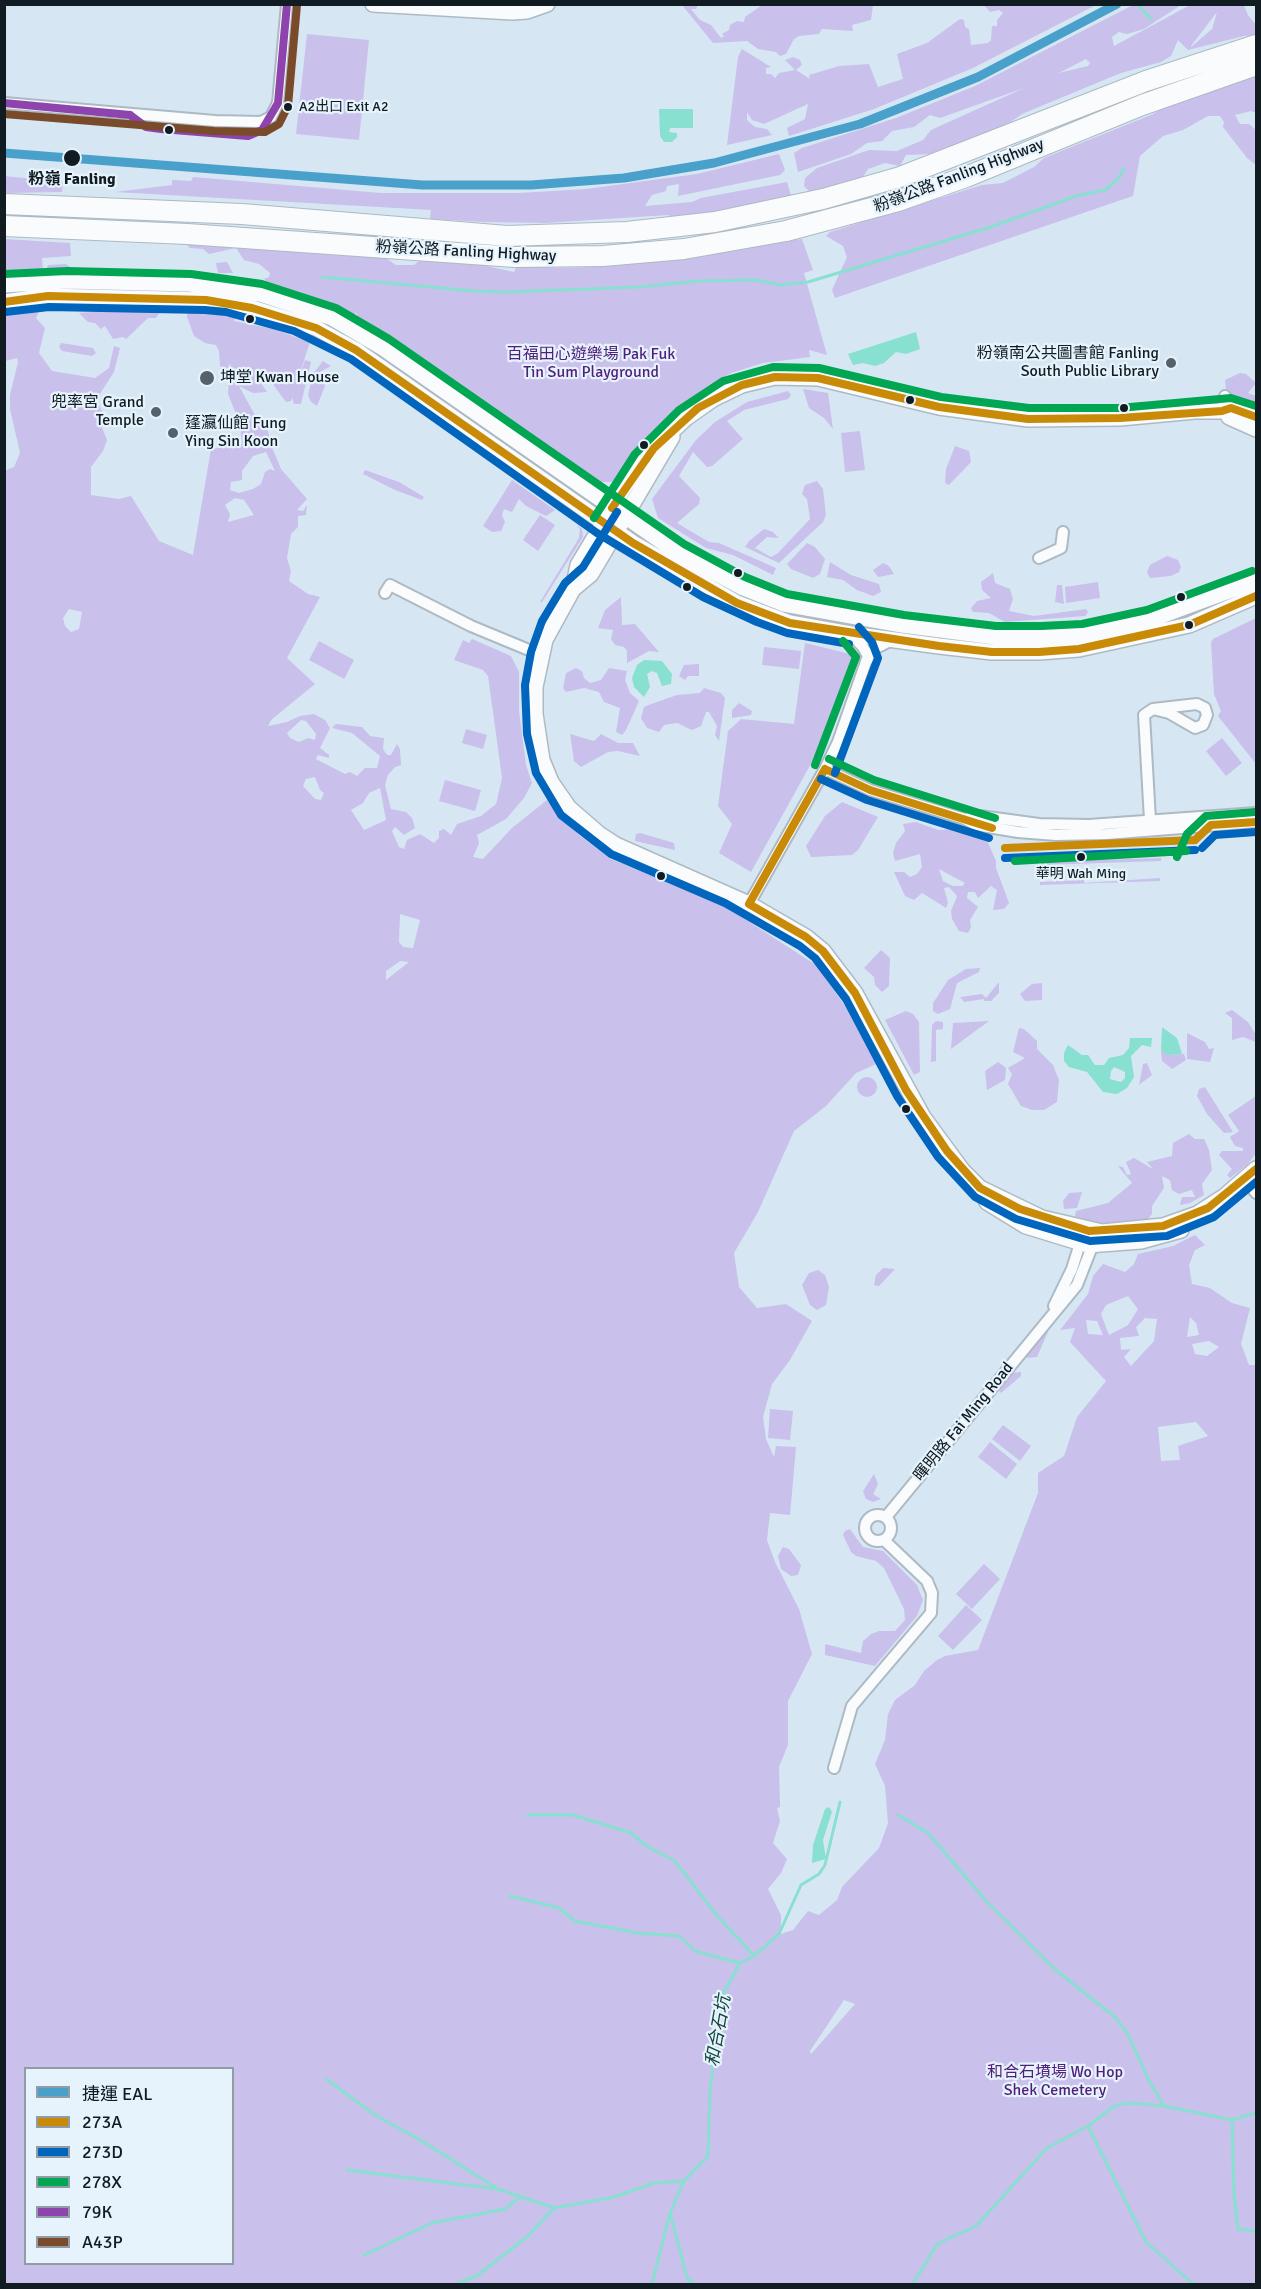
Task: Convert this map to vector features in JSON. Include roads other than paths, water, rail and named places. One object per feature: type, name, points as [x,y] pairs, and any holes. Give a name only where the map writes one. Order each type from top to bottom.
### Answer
[{"type":"highway","name":"粉嶺公路 Fanling Highway","points":[[4,204],[231,213],[507,236],[627,232],[696,225],[768,213],[882,183],[1146,81],[1257,45]]},
{"type":"highway","name":"粉嶺公路 Fanling Highway","points":[[4,226],[187,234],[515,257],[603,256],[684,249],[795,229],[887,204],[966,177],[1142,105],[1257,65]]},
{"type":"main road","points":[[373,4],[527,12],[547,4]]},
{"type":"main road","points":[[4,285],[66,281],[190,284],[238,290],[303,307],[332,318],[365,336],[678,554],[741,587],[784,604],[902,625],[995,637],[1062,635],[1113,628],[1178,611],[1257,581]]},
{"type":"main road","points":[[4,302],[48,296],[206,300],[228,302],[298,321],[356,350],[610,528],[737,603],[790,623],[851,634],[992,652],[1079,649],[1189,625],[1257,597]]},
{"type":"main road","points":[[610,528],[612,508],[643,462],[698,408],[727,391],[757,380],[790,376],[828,380],[939,407],[1028,419],[1092,419],[1202,410],[1222,411],[1231,408],[1257,417]]},
{"type":"main road","points":[[1222,411],[1227,417],[1257,429]]},
{"type":"main road","points":[[677,428],[626,517],[610,528],[578,565],[573,589],[551,626],[540,655],[535,714],[542,760],[551,782],[569,808],[616,845],[749,904],[806,937],[836,965],[870,1020],[923,1117],[962,1170],[980,1188],[1020,1209],[1089,1238],[1163,1226],[1179,1221],[1208,1208],[1253,1181]]},
{"type":"street","points":[[4,102],[183,119],[261,122],[271,117],[278,103],[287,4]]},
{"type":"street","points":[[1222,411],[1225,396]]},
{"type":"street","points":[[1039,558],[1061,548],[1064,532]]},
{"type":"street","points":[[385,593],[390,585],[471,626],[540,655]]},
{"type":"street","points":[[851,634],[867,652],[866,663]]},
{"type":"street","points":[[749,904],[825,769],[866,663],[876,648],[893,640]]},
{"type":"street","points":[[1150,820],[1143,721],[1144,715],[1153,709]]},
{"type":"street","points":[[825,769],[870,790],[965,819],[976,825],[993,828],[1056,835],[1257,822]]},
{"type":"street","points":[[965,819],[980,816],[1059,825],[1257,813]]},
{"type":"street","name":"暉明路 Fai Ming Road","points":[[884,1540],[876,1541],[868,1538],[864,1526],[871,1516],[879,1514],[886,1517],[1077,1285],[1089,1238]]},
{"type":"street","points":[[834,1768],[852,1706],[924,1624],[932,1607],[932,1593],[927,1581],[884,1540],[891,1528],[886,1517]]},
{"type":"waterway","points":[[1137,4],[1151,19]]},
{"type":"waterway","points":[[322,277],[474,291],[509,292],[638,287],[699,281],[757,280],[780,285],[808,282],[991,227],[1076,196],[1105,190],[1119,178],[1124,168]]},
{"type":"waterway","name":"和合石坑","points":[[652,2284],[670,2213],[684,2181],[708,2156],[710,2090],[723,1994],[740,1963],[754,1956],[779,1934],[801,1885],[819,1874],[825,1865],[840,1802]]},
{"type":"waterway","points":[[528,1815],[573,1815],[631,1833],[648,1847],[675,1861],[714,1912],[754,1956]]},
{"type":"waterway","points":[[898,1815],[928,1833],[988,1903],[1057,1971],[1115,2017],[1128,2034],[1148,2079],[1164,2106]]},
{"type":"waterway","points":[[510,1896],[559,1908],[575,1921],[638,1933],[679,1936],[695,1951],[740,1963]]},
{"type":"waterway","points":[[326,2079],[375,2115],[422,2141],[498,2189],[554,2208],[614,2197],[654,2183],[684,2181]]},
{"type":"waterway","points":[[913,2284],[937,2244],[976,2226],[1047,2148],[1088,2126],[1116,2105],[1130,2103],[1164,2106],[1232,2120],[1256,2113]]},
{"type":"waterway","points":[[1232,2120],[1234,2195],[1238,2229],[1256,2231]]},
{"type":"waterway","points":[[1088,2126],[1146,2242],[1193,2284]]},
{"type":"waterway","points":[[347,2170],[497,2189]]},
{"type":"waterway","points":[[364,2255],[432,2223],[505,2209],[520,2197]]},
{"type":"waterway","points":[[457,2284],[478,2275],[528,2236],[554,2208]]},
{"type":"waterway","points":[[671,2216],[687,2278],[694,2284]]},
{"type":"metro line","name":"EAL","points":[[4,153],[422,185],[531,185],[624,178],[714,163],[860,124],[978,77],[1117,4]]},
{"type":"place","name":"A2出口 Exit A2","points":[[288,107]]},
{"type":"place","name":"粉嶺 Fanling","points":[[72,158]]},
{"type":"place","name":"粉嶺南公共圖書館 Fanling South Public Library","points":[[1171,363]]},
{"type":"place","name":"坤堂 Kwan House","points":[[207,378]]},
{"type":"place","name":"兜率宮 Grand Temple","points":[[156,412]]},
{"type":"place","name":"蓬瀛仙館 Fung Ying Sin Koon","points":[[173,433]]},
{"type":"place","name":"華明 Wah Ming","points":[[1081,857]]},
{"type":"park label","name":"百福田心遊樂場 Pak Fuk Tin Sum Playground","points":[[591,364]]},
{"type":"park label","name":"和合石墳場 Wo Hop Shek Cemetery","points":[[1055,2082]]}]
